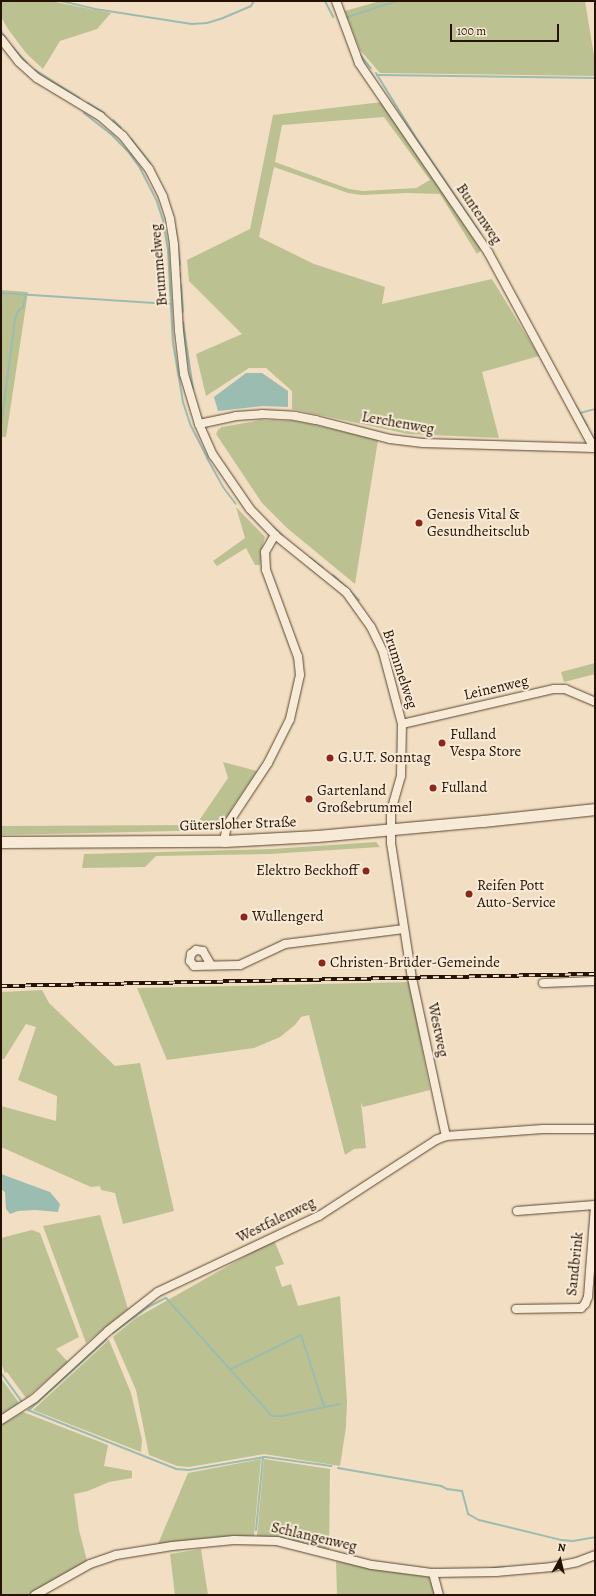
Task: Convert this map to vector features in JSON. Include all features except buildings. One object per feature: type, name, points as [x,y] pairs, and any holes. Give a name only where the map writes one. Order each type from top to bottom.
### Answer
[{"type":"main road","name":"Gütersloher Straße","points":[[1,842],[224,840],[391,830],[595,809]]},
{"type":"street","name":"Buntenweg","points":[[336,1],[359,63],[488,252],[594,448]]},
{"type":"street","name":"Brummelweg","points":[[1,39],[19,62],[37,78],[100,116],[123,136],[149,169],[170,219],[174,245],[181,355],[184,374],[199,424],[213,455],[228,480],[250,509],[275,535],[346,592],[371,627],[389,671],[402,724],[400,776],[391,812],[391,830]]},
{"type":"street","name":"Lerchenweg","points":[[199,424],[236,416],[262,414],[295,416],[390,439],[423,444],[594,448]]},
{"type":"street","points":[[224,840],[227,825],[268,763],[290,719],[300,675],[298,657],[266,570],[265,552],[275,535]]},
{"type":"street","name":"Leinenweg","points":[[402,724],[554,689],[565,689],[595,702]]},
{"type":"street","name":"Westweg","points":[[391,830],[391,843],[412,978],[446,1136]]},
{"type":"street","points":[[211,965],[240,965],[285,944],[404,929]]},
{"type":"street","points":[[543,983],[595,982]]},
{"type":"street","name":"Westfalenweg","points":[[1,1420],[35,1398],[108,1331],[158,1292],[318,1216],[436,1140],[446,1136],[543,1129],[595,1129]]},
{"type":"street","points":[[517,1211],[595,1205]]},
{"type":"street","name":"Sandbrink","points":[[516,1309],[581,1308],[585,1304],[588,1297],[595,1205]]},
{"type":"street","name":"Schlangenweg","points":[[35,1595],[90,1564],[116,1556],[172,1546],[234,1540],[277,1541],[372,1565],[433,1573],[496,1572],[564,1566],[595,1555]]},
{"type":"street","points":[[433,1573],[439,1595]]},
{"type":"green space","points":[[1,1],[50,1],[111,13],[97,29],[60,41],[43,69],[26,53],[8,29],[1,17]]},
{"type":"green space","points":[[380,1],[585,1],[595,62],[595,76],[380,73],[360,50],[345,11]]},
{"type":"green space","points":[[382,102],[482,249],[477,254],[440,194],[406,193],[362,195],[348,193],[274,167],[259,237],[314,264],[385,287],[382,304],[492,279],[539,356],[482,372],[499,438],[408,434],[292,409],[292,391],[266,368],[249,368],[206,396],[196,354],[242,334],[189,281],[187,260],[250,229],[273,115]],"holes":[[[384,117],[430,180],[416,188],[363,191],[349,189],[275,162],[282,125]]]},
{"type":"green space","points":[[1,290],[28,292],[6,437],[1,437]]},
{"type":"green space","points":[[261,420],[294,421],[378,440],[355,584],[287,528],[262,503],[216,434],[222,427]]},
{"type":"green space","points":[[236,507],[265,537],[261,552],[260,565],[255,565],[246,548],[217,566],[213,561],[245,538]]},
{"type":"green space","points":[[595,663],[595,674],[564,682],[561,672]]},
{"type":"green space","points":[[223,762],[257,771],[232,808],[222,830],[1,835],[1,826],[196,825],[228,778]]},
{"type":"green space","points":[[376,842],[380,847],[269,854],[156,856],[145,867],[82,868],[84,854],[272,849]]},
{"type":"green space","points":[[409,982],[430,1090],[363,1107],[361,1102],[366,1148],[354,1149],[345,1155],[309,1015],[301,1017],[295,1025],[280,1037],[254,1048],[167,1060],[137,988]]},
{"type":"green space","points":[[42,990],[49,1003],[115,1066],[140,1063],[174,1211],[123,1224],[115,1193],[101,1190],[100,1186],[91,1187],[1,1147],[1,1106],[56,1121],[57,1096],[18,1080],[36,1027],[26,1024],[4,1059],[1,1059],[1,992]]},
{"type":"green space","points":[[100,1215],[128,1309],[86,1343],[43,1226]]},
{"type":"green space","points":[[32,1230],[40,1233],[79,1337],[56,1349],[68,1362],[26,1398],[7,1372],[5,1373],[1,1363],[1,1238]]},
{"type":"green space","points":[[274,1240],[284,1264],[275,1267],[282,1287],[291,1284],[298,1306],[340,1296],[347,1401],[346,1427],[340,1466],[264,1454],[189,1467],[177,1466],[149,1455],[136,1390],[113,1337],[136,1318]]},
{"type":"green space","points":[[109,1340],[131,1393],[142,1440],[141,1452],[33,1410]]},
{"type":"green space","points":[[1,1378],[19,1403],[1,1414]]},
{"type":"green space","points":[[23,1412],[108,1445],[104,1466],[132,1471],[132,1478],[109,1482],[88,1491],[74,1494],[79,1530],[87,1561],[30,1595],[1,1595],[1,1425]]},
{"type":"green space","points":[[261,1459],[254,1536],[208,1538],[158,1544],[188,1473]]},
{"type":"green space","points":[[264,1459],[330,1469],[329,1552],[278,1538],[257,1536]]},
{"type":"green space","points":[[201,1549],[208,1595],[175,1595],[170,1554]]},
{"type":"green space","points":[[336,1561],[372,1569],[429,1577],[435,1595],[337,1595]]},
{"type":"water","points":[[246,373],[262,373],[288,391],[288,407],[262,406],[218,411],[214,397]]},
{"type":"water","points":[[1,1174],[50,1192],[60,1204],[58,1212],[35,1210],[18,1211],[10,1214],[6,1209],[5,1192],[1,1189]]},
{"type":"waterway","points":[[61,1],[95,9],[192,24],[207,23],[223,18],[251,6],[254,1]]},
{"type":"waterway","points":[[325,1],[333,17]]},
{"type":"waterway","points":[[345,18],[396,1]]},
{"type":"waterway","points":[[1,31],[6,39]]},
{"type":"waterway","points":[[12,47],[27,63]]},
{"type":"waterway","points":[[360,55],[371,68]]},
{"type":"waterway","points":[[35,70],[79,98]]},
{"type":"waterway","points":[[376,73],[416,138],[480,233]]},
{"type":"waterway","points":[[377,75],[595,78]]},
{"type":"waterway","points":[[88,103],[104,113]]},
{"type":"waterway","points":[[84,113],[111,134],[130,154],[140,168],[157,202],[163,221],[168,249],[173,343],[183,402],[191,426],[207,458],[223,487],[236,504]]},
{"type":"waterway","points":[[113,120],[121,128]]},
{"type":"waterway","points":[[131,139],[150,163]]},
{"type":"waterway","points":[[175,228],[180,265]]},
{"type":"waterway","points":[[180,273],[180,278]]},
{"type":"waterway","points":[[181,285],[183,312]]},
{"type":"waterway","points":[[1,293],[170,304]]},
{"type":"waterway","points":[[1,427],[15,319],[18,311],[23,307],[26,294]]},
{"type":"waterway","points":[[183,322],[193,389]]},
{"type":"waterway","points":[[575,405],[587,426]]},
{"type":"waterway","points":[[580,413],[595,409]]},
{"type":"waterway","points":[[273,527],[283,536]]},
{"type":"waterway","points":[[310,558],[323,568]]},
{"type":"waterway","points":[[333,575],[359,600]]},
{"type":"waterway","points":[[113,1333],[148,1307],[166,1298],[271,1415],[282,1416],[340,1404]]},
{"type":"waterway","points":[[231,1369],[301,1335],[324,1406]]},
{"type":"waterway","points":[[29,1410],[107,1339]]},
{"type":"waterway","points":[[1,1373],[22,1402]]},
{"type":"waterway","points":[[28,1410],[176,1469],[189,1470],[265,1457],[331,1466]]},
{"type":"waterway","points":[[256,1530],[263,1457]]},
{"type":"waterway","points":[[338,1468],[462,1491],[468,1514],[479,1520],[561,1540],[573,1541],[595,1537]]},
{"type":"waterway","points":[[491,1568],[504,1567]]},
{"type":"railway","points":[[1,986],[595,974]]},
{"type":"place","name":"Genesis Vital & Gesundheitsclub","points":[[419,523]]},
{"type":"place","name":"Fulland Vespa Store","points":[[442,743]]},
{"type":"place","name":"G.U.T. Sonntag","points":[[330,758]]},
{"type":"place","name":"Fulland","points":[[433,788]]},
{"type":"place","name":"Gartenland Großebrummel","points":[[309,799]]},
{"type":"place","name":"Elektro Beckhoff","points":[[366,871]]},
{"type":"place","name":"Reifen Pott Auto-Service","points":[[469,894]]},
{"type":"place","name":"Wullengerd","points":[[244,917]]},
{"type":"place","name":"Christen-Brüder-Gemeinde","points":[[322,963]]}]
